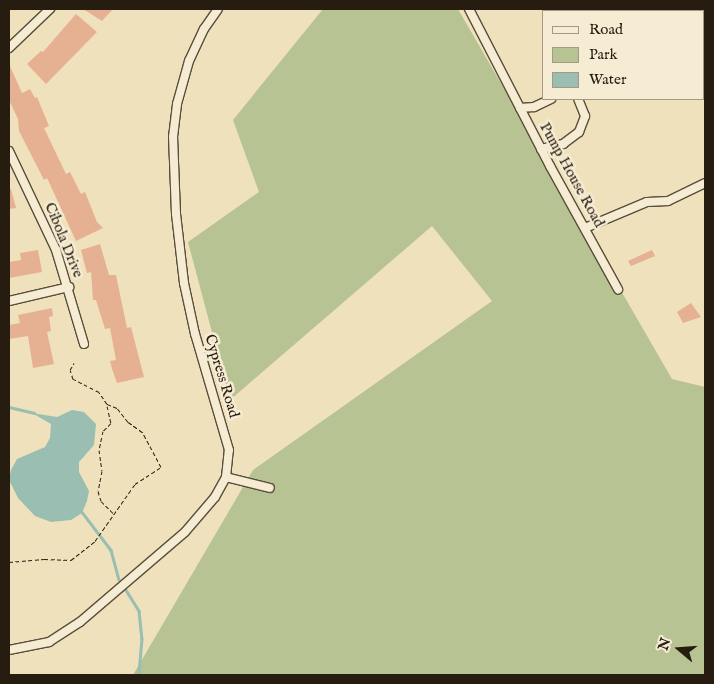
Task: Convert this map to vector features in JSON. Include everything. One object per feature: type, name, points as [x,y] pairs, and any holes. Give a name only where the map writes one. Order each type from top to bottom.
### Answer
[{"type":"street","points":[[9,48],[50,9]]},
{"type":"street","name":"Cypress Road","points":[[9,650],[49,642],[80,622],[185,532],[215,497],[226,477],[228,450],[195,334],[184,283],[176,214],[173,137],[177,104],[189,61],[204,29],[218,9]]},
{"type":"street","name":"Pump House Road","points":[[469,9],[541,149],[618,290]]},
{"type":"street","points":[[520,108],[534,107],[549,100]]},
{"type":"street","points":[[541,149],[563,144],[579,132],[585,116],[578,100]]},
{"type":"street","name":"Cibola Drive","points":[[9,151],[56,250],[69,288],[84,344]]},
{"type":"street","points":[[9,174],[18,170]]},
{"type":"street","points":[[585,228],[647,202],[668,200],[705,183]]},
{"type":"street","points":[[9,301],[69,288]]},
{"type":"street","points":[[226,477],[270,488]]},
{"type":"path","points":[[74,363],[71,376],[99,392],[107,404],[111,423],[103,430],[99,450],[102,471],[98,491],[101,501],[114,513]]},
{"type":"path","points":[[9,562],[44,559],[71,560],[95,541],[135,484],[158,471],[161,462],[142,432],[128,422],[117,408],[107,404]]},
{"type":"green space","points":[[323,9],[458,9],[672,379],[705,387],[705,675],[133,675],[253,470],[492,301],[432,226],[230,400],[188,242],[259,192],[233,120]]},
{"type":"water","points":[[72,410],[84,412],[96,424],[94,445],[79,462],[79,472],[89,491],[82,513],[71,520],[51,522],[35,516],[18,498],[9,480],[11,470],[17,459],[45,447],[50,438],[51,424],[32,413],[57,417]]},
{"type":"building","points":[[83,9],[113,9],[102,21]]},
{"type":"building","points":[[76,14],[97,32],[46,84],[27,64],[41,51],[43,52]]},
{"type":"building","points":[[9,64],[22,93],[30,89],[35,98],[37,97],[49,126],[44,128],[66,174],[70,172],[81,194],[85,192],[97,222],[103,228],[76,241],[47,178],[44,180],[19,131],[18,119],[9,100]]},
{"type":"building","points":[[9,189],[11,189],[16,208],[9,209]]},
{"type":"building","points":[[100,244],[109,275],[116,275],[127,328],[131,327],[144,377],[117,383],[112,369],[110,361],[116,360],[110,328],[105,329],[96,300],[93,300],[91,272],[87,273],[81,250]]},
{"type":"building","points":[[38,250],[42,272],[9,278],[9,262],[21,260],[20,253]]},
{"type":"building","points":[[652,250],[655,256],[631,266],[628,261]]},
{"type":"building","points":[[691,303],[701,317],[683,323],[677,312]]},
{"type":"building","points":[[52,308],[53,316],[49,317],[51,331],[47,332],[54,364],[33,368],[28,336],[9,339],[9,325],[20,323],[18,315]]},
{"type":"waterway","points":[[9,407],[34,413]]},
{"type":"waterway","points":[[82,512],[111,550],[119,579]]},
{"type":"waterway","points":[[126,590],[139,611],[142,639],[139,675]]}]
